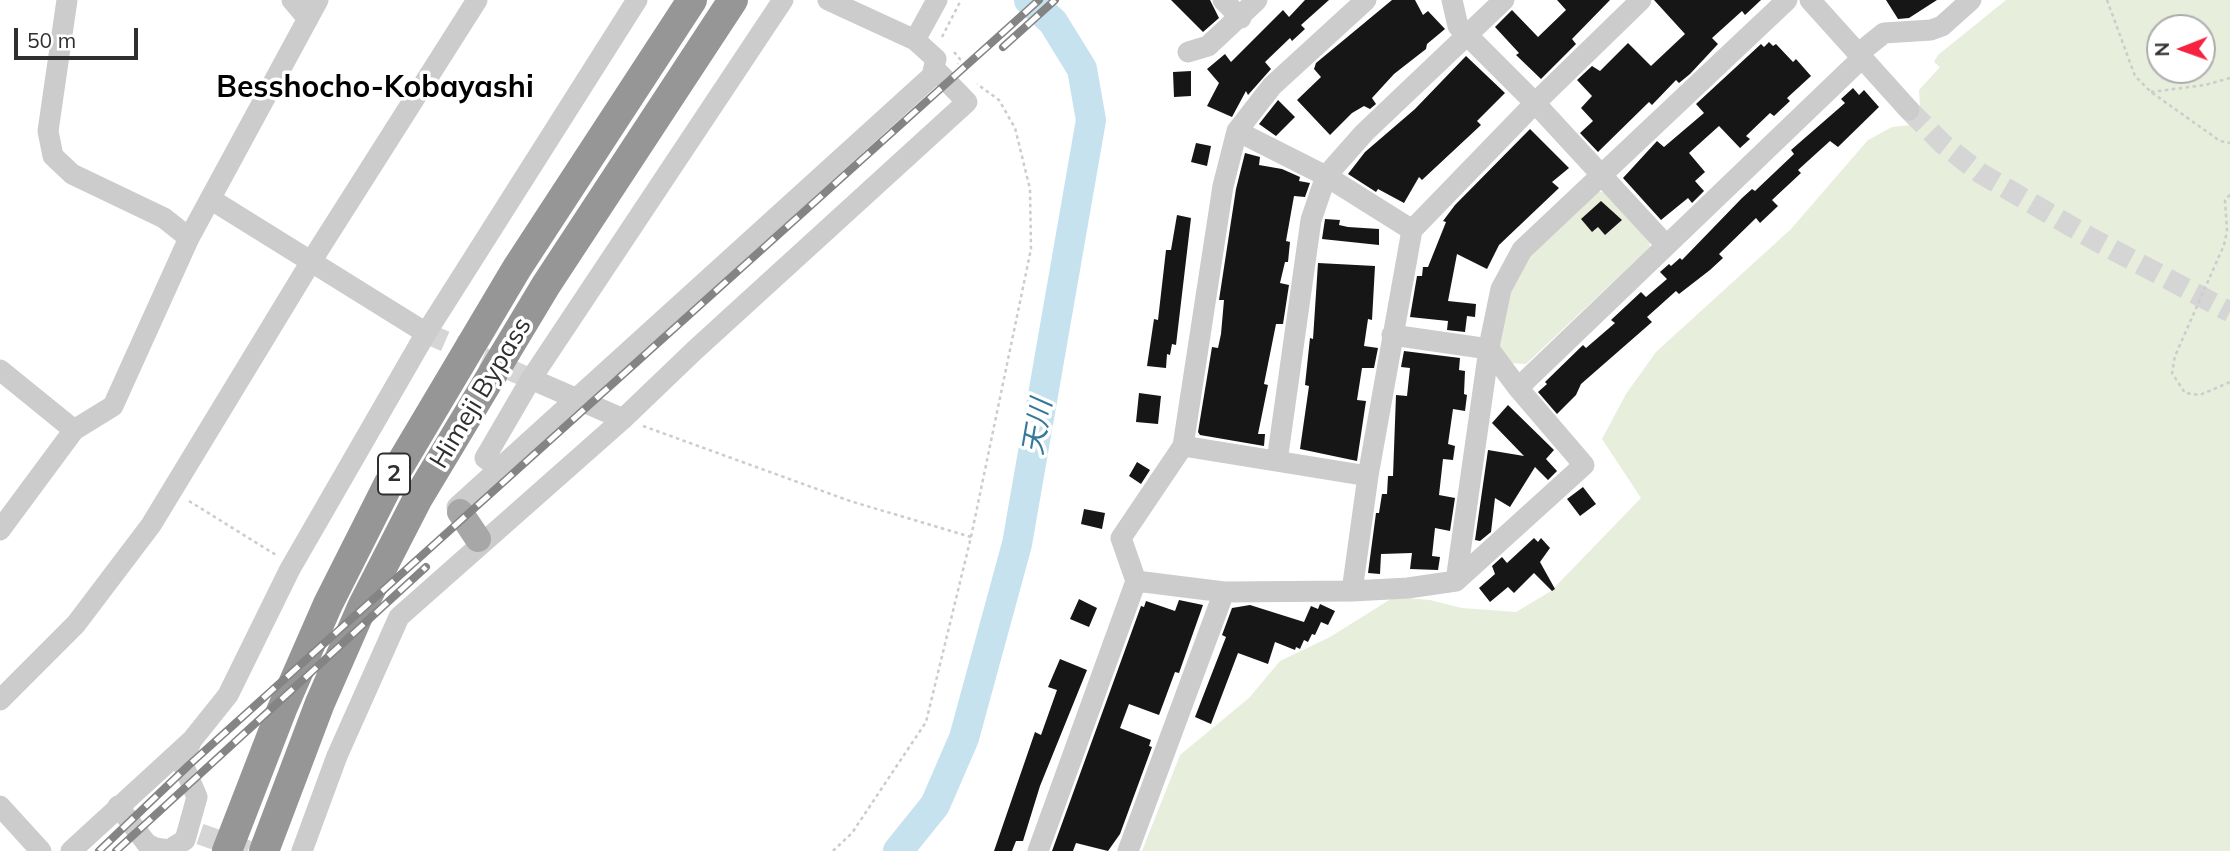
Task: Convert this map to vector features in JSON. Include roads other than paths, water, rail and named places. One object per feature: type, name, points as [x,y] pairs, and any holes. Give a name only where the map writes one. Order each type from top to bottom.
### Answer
[{"type":"highway","name":"Himeji Bypass","points":[[227,851],[282,709],[328,604],[388,485],[517,268],[692,0]]},
{"type":"highway","name":"Himeji Bypass","points":[[264,851],[320,703],[363,605],[418,498],[539,296],[733,0]]},
{"type":"main road","points":[[460,512],[478,539]]},
{"type":"street","points":[[67,0],[48,131],[53,156],[72,174],[164,218],[189,238]]},
{"type":"street","points":[[292,0],[308,19]]},
{"type":"street","points":[[0,530],[74,430],[113,406],[189,238],[212,200],[318,0]]},
{"type":"street","points":[[0,699],[76,624],[150,524],[312,260],[477,0]]},
{"type":"street","points":[[118,806],[149,849],[169,850],[195,832],[197,797],[195,787],[184,771],[182,759],[192,740],[228,695],[290,569],[426,333],[637,0]]},
{"type":"street","points":[[499,469],[485,458],[531,379],[783,0]]},
{"type":"street","points":[[828,0],[926,34]]},
{"type":"street","points":[[302,851],[337,756],[399,617],[624,419],[695,350],[967,102],[935,63],[926,34],[937,0]]},
{"type":"street","points":[[1223,0],[1241,18]]},
{"type":"street","points":[[1188,52],[1208,46],[1241,18],[1257,0]]},
{"type":"street","points":[[1038,851],[1136,581],[1121,538],[1183,446],[1223,186],[1237,131],[1272,86],[1366,0]]},
{"type":"street","points":[[1452,0],[1458,26],[1535,103],[1666,245]]},
{"type":"street","points":[[1277,461],[1311,220],[1326,176],[1364,133],[1504,0]]},
{"type":"street","points":[[1352,592],[1368,476],[1412,230],[1535,103],[1642,0]]},
{"type":"street","points":[[1456,581],[1489,349],[1501,289],[1522,250],[1787,0]]},
{"type":"street","points":[[1810,0],[1909,110]]},
{"type":"street","points":[[1518,388],[1884,33],[1931,30],[1942,26],[1971,0]]},
{"type":"street","points":[[460,512],[457,507],[932,76],[935,63]]},
{"type":"street","points":[[1237,131],[1326,176],[1412,230]]},
{"type":"street","points":[[212,200],[426,333]]},
{"type":"street","points":[[1136,581],[1224,592],[1352,592],[1408,589],[1456,581],[1584,465],[1518,388],[1489,349],[1392,335]]},
{"type":"street","points":[[0,370],[74,430]]},
{"type":"street","points":[[531,379],[624,419]]},
{"type":"street","points":[[1183,446],[1368,476]]},
{"type":"street","points":[[1128,851],[1224,592]]},
{"type":"street","points":[[71,851],[155,770],[192,740]]},
{"type":"street","points":[[155,770],[175,768],[184,771]]},
{"type":"street","points":[[0,806],[41,851]]},
{"type":"waterway","name":"天川","points":[[898,851],[935,805],[964,738],[1017,544],[1091,120],[1082,69],[1053,22],[1029,0]]},
{"type":"tunnel","points":[[1909,110],[1943,144],[1980,173],[2091,238],[2230,312]]},
{"type":"tunnel","points":[[426,333],[531,379]]},
{"type":"tunnel","points":[[200,834],[248,851]]},
{"type":"railway","points":[[99,851],[189,765],[1039,0]]},
{"type":"railway","points":[[1003,47],[1055,0]]},
{"type":"railway","points":[[116,851],[426,567]]},
{"type":"district","name":"Besshocho-Kobayashi","points":[[375,88]]}]
